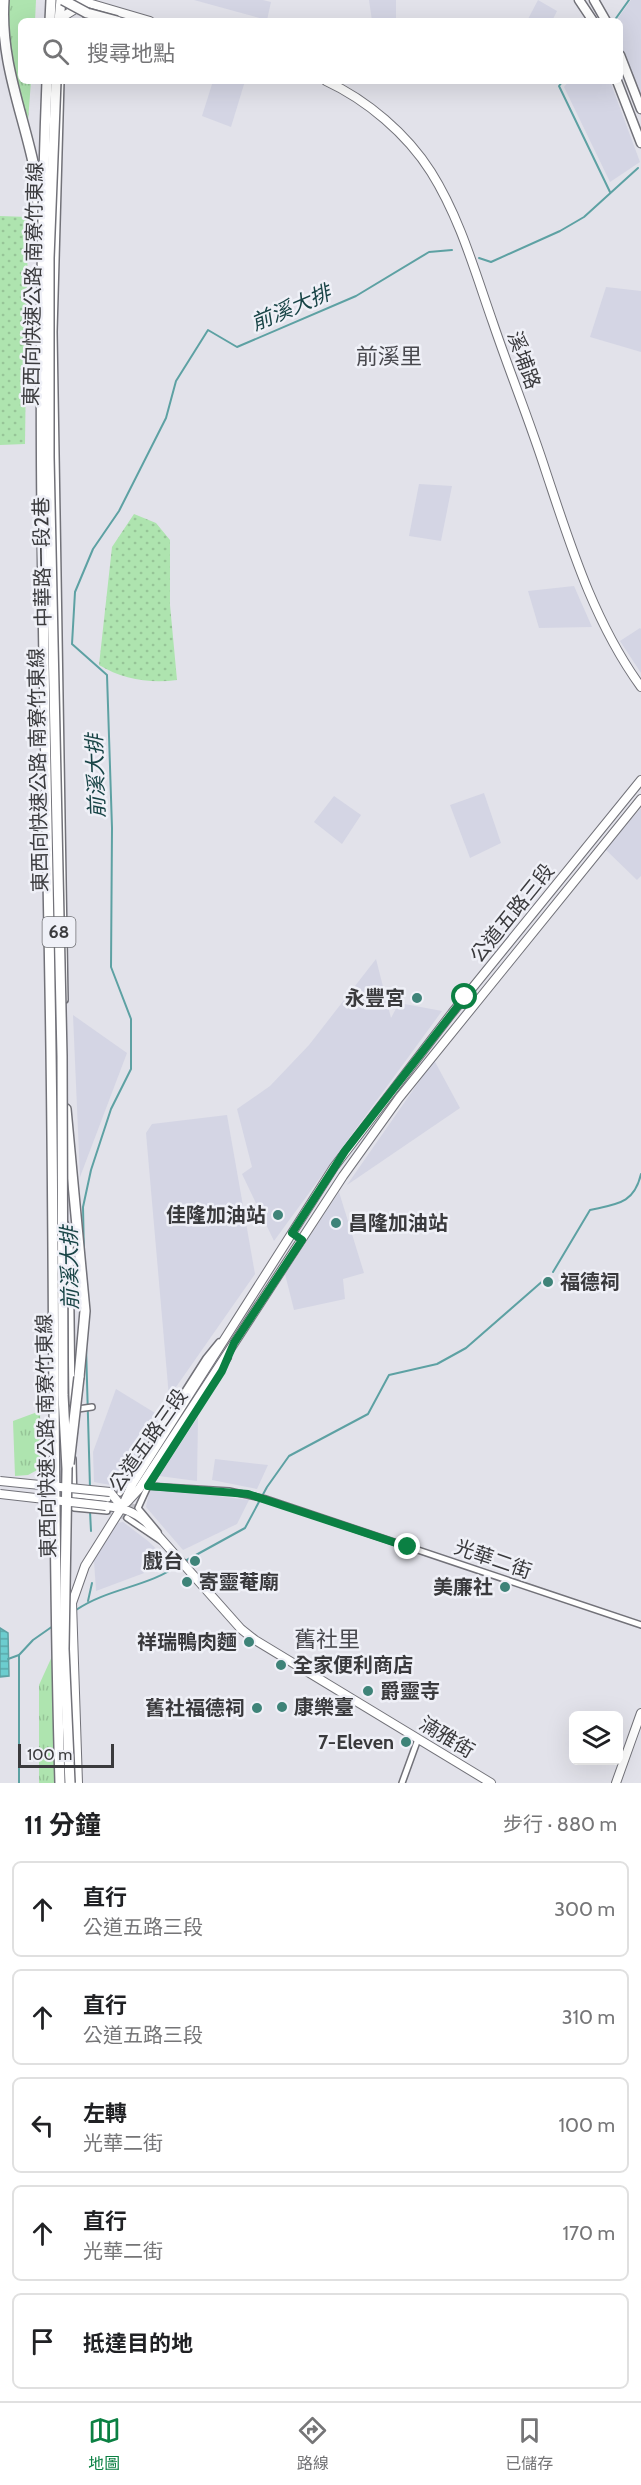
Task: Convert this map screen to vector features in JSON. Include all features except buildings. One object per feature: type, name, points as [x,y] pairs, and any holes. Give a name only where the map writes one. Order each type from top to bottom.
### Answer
[{"type":"highway","points":[[4,0],[0,41],[5,79],[34,163],[40,248]]},
{"type":"highway","points":[[50,18],[51,0]]},
{"type":"highway","points":[[63,18],[63,0],[87,13],[106,18]]},
{"type":"highway","name":"東西向快速公路 南寮竹東線","points":[[47,84],[40,248],[39,442],[53,1159],[55,1601],[60,1783]]},
{"type":"highway","name":"東西向快速公路 南寮竹東線","points":[[56,84],[49,258],[49,457],[62,1056],[63,1405],[67,1469],[64,1649],[70,1783]]},
{"type":"highway","points":[[66,1109],[85,1311],[72,1453],[67,1469]]},
{"type":"main road","points":[[579,0],[591,18]]},
{"type":"main road","points":[[594,0],[604,18]]},
{"type":"main road","points":[[623,63],[641,109]]},
{"type":"main road","points":[[618,84],[641,143]]},
{"type":"street","points":[[65,18],[81,2],[139,18]]},
{"type":"street","name":"中華路一段2巷","points":[[60,1120],[66,1109],[66,1078],[54,332],[61,84]]},
{"type":"street","name":"溪埔路","points":[[331,84],[368,106],[393,128],[430,171],[448,203],[476,273],[583,579],[606,630],[641,687]]},
{"type":"street","name":"公道五路三段","points":[[122,1508],[133,1483],[334,1167],[385,1097],[641,780]]},
{"type":"street","name":"公道五路三段","points":[[122,1508],[139,1489],[343,1176],[413,1080],[641,799]]},
{"type":"street","name":"中華路一段2巷","points":[[66,1078],[60,1090],[61,1215],[70,1233],[74,1495]]},
{"type":"street","points":[[292,1233],[302,1240]]},
{"type":"street","name":"公道五路三段","points":[[120,1492],[206,1358],[226,1334]]},
{"type":"street","name":"公道五路三段","points":[[163,1542],[154,1524],[138,1508],[148,1486],[222,1371],[234,1343]]},
{"type":"street","name":"中華路一段2巷","points":[[72,1389],[78,1409],[73,1429]]},
{"type":"street","points":[[78,1409],[92,1407]]},
{"type":"street","points":[[0,1481],[108,1502],[122,1508]]},
{"type":"street","name":"光華二街","points":[[148,1486],[248,1494],[266,1499],[641,1625]]},
{"type":"street","points":[[0,1494],[108,1502]]},
{"type":"street","points":[[108,1502],[95,1509],[74,1508],[74,1495],[96,1498],[108,1502],[135,1513],[163,1542]]},
{"type":"street","points":[[77,1783],[74,1732],[78,1724],[72,1603],[84,1566],[122,1508]]},
{"type":"street","points":[[127,1518],[163,1542]]},
{"type":"street","name":"湳雅街","points":[[163,1542],[241,1629],[255,1640],[491,1783]]},
{"type":"street","points":[[616,1783],[641,1713]]},
{"type":"street","points":[[402,1783],[418,1739]]},
{"type":"shaded area","points":[[194,0],[271,2],[267,18],[260,18]]},
{"type":"shaded area","points":[[369,0],[396,0],[396,18],[372,18]]},
{"type":"shaded area","points":[[538,0],[557,11],[554,18],[529,18]]},
{"type":"shaded area","points":[[631,0],[641,0],[641,97],[623,53],[623,18],[618,18]]},
{"type":"shaded area","points":[[212,84],[244,84],[231,127],[202,116]]},
{"type":"shaded area","points":[[566,84],[611,84],[640,162],[610,182],[564,87]]},
{"type":"shaded area","points":[[606,287],[641,291],[641,352],[590,337]]},
{"type":"shaded area","points":[[419,484],[452,486],[441,541],[409,536]]},
{"type":"shaded area","points":[[574,586],[592,627],[539,628],[528,591]]},
{"type":"shaded area","points":[[641,629],[641,673],[620,641]]},
{"type":"shaded area","points":[[484,793],[501,843],[470,858],[450,805]]},
{"type":"shaded area","points":[[334,796],[361,815],[342,844],[314,822]]},
{"type":"shaded area","points":[[641,808],[641,876],[637,880],[605,849]]},
{"type":"shaded area","points":[[376,959],[391,1018],[399,1003],[442,1011],[274,1241],[242,1174],[252,1167],[237,1109],[270,1086],[309,1045]]},
{"type":"shaded area","points":[[73,1015],[127,1053],[80,1177]]},
{"type":"shaded area","points":[[434,1060],[460,1108],[347,1185]]},
{"type":"shaded area","points":[[227,1115],[255,1274],[169,1397],[146,1133],[152,1124]]},
{"type":"shaded area","points":[[339,1192],[364,1273],[343,1279],[345,1299],[294,1310],[285,1274]]},
{"type":"shaded area","points":[[116,1389],[160,1416],[116,1486],[94,1482],[93,1452]]},
{"type":"shaded area","points":[[198,1417],[197,1481],[159,1476]]},
{"type":"shaded area","points":[[215,1459],[268,1465],[257,1489],[212,1480]]},
{"type":"shaded area","points":[[150,1488],[249,1500],[237,1524],[183,1550],[146,1507]]},
{"type":"shaded area","points":[[123,1522],[171,1563],[96,1591],[94,1560],[117,1523]]},
{"type":"green space","points":[[6,0],[36,0],[35,18],[18,18],[18,84],[31,84],[27,135],[10,84],[5,55]]},
{"type":"green space","points":[[0,216],[28,217],[25,444],[0,445]]},
{"type":"green space","points":[[134,514],[156,523],[170,540],[170,605],[177,680],[136,679],[117,674],[99,665],[112,547]]},
{"type":"green space","points":[[40,1411],[41,1468],[28,1475],[15,1476],[13,1421]]},
{"type":"green space","points":[[59,1641],[62,1783],[39,1783],[39,1685]]},
{"type":"water","points":[[0,1628],[8,1633],[9,1676],[0,1677]]},
{"type":"waterway","points":[[616,18],[629,0]]},
{"type":"waterway","points":[[561,84],[559,86],[610,192]]},
{"type":"waterway","name":"前溪大排","points":[[479,258],[491,262],[560,231],[584,217],[638,168]]},
{"type":"waterway","name":"前溪大排","points":[[84,1257],[83,1207],[91,1170],[111,1109],[131,1069],[131,1019],[111,967],[112,828],[107,675],[72,644],[75,592],[93,549],[119,511],[166,418],[176,381],[208,330],[237,347],[356,296],[429,252],[452,250]]},
{"type":"waterway","points":[[553,1272],[590,1210],[616,1204],[629,1197],[638,1184],[641,1174]]},
{"type":"waterway","points":[[185,1561],[245,1528],[267,1487],[289,1456],[368,1414],[389,1375],[437,1364],[466,1348],[545,1279]]},
{"type":"waterway","name":"前溪大排","points":[[86,1346],[90,1488]]},
{"type":"waterway","name":"前溪大排","points":[[90,1511],[91,1531]]},
{"type":"waterway","points":[[76,1610],[101,1597],[155,1578],[180,1564]]},
{"type":"waterway","name":"前溪大排","points":[[88,1601],[92,1583]]},
{"type":"waterway","name":"前溪大排","points":[[19,1783],[19,1655],[33,1640],[53,1626]]},
{"type":"waterway","points":[[8,1659],[19,1655]]},
{"type":"tunnel","points":[[123,1503],[138,1508]]},
{"type":"tunnel","points":[[107,1511],[127,1518]]},
{"type":"place","name":"永豐宮","points":[[417,998]]},
{"type":"place","name":"佳隆加油站","points":[[278,1215]]},
{"type":"place","name":"昌隆加油站","points":[[336,1223]]},
{"type":"place","name":"福德祠","points":[[548,1282]]},
{"type":"place","name":"戲台","points":[[195,1561]]},
{"type":"place","name":"寄靈菴廟","points":[[187,1582]]},
{"type":"place","name":"美廉社","points":[[505,1587]]},
{"type":"place","name":"祥瑞鴨肉麵","points":[[249,1642]]},
{"type":"place","name":"全家便利商店","points":[[281,1665]]},
{"type":"place","name":"爵靈寺","points":[[368,1691]]},
{"type":"place","name":"康樂臺","points":[[282,1707]]},
{"type":"place","name":"舊社福德祠","points":[[257,1708]]},
{"type":"place","name":"7-Eleven","points":[[406,1742]]},
{"type":"district","name":"前溪里","points":[[389,356]]},
{"type":"district","name":"舊社里","points":[[327,1639]]},
{"type":"route","points":[[408,1547],[248,1494],[148,1486],[222,1371],[234,1343],[302,1240],[292,1233],[334,1167],[385,1097],[465,997]]}]
